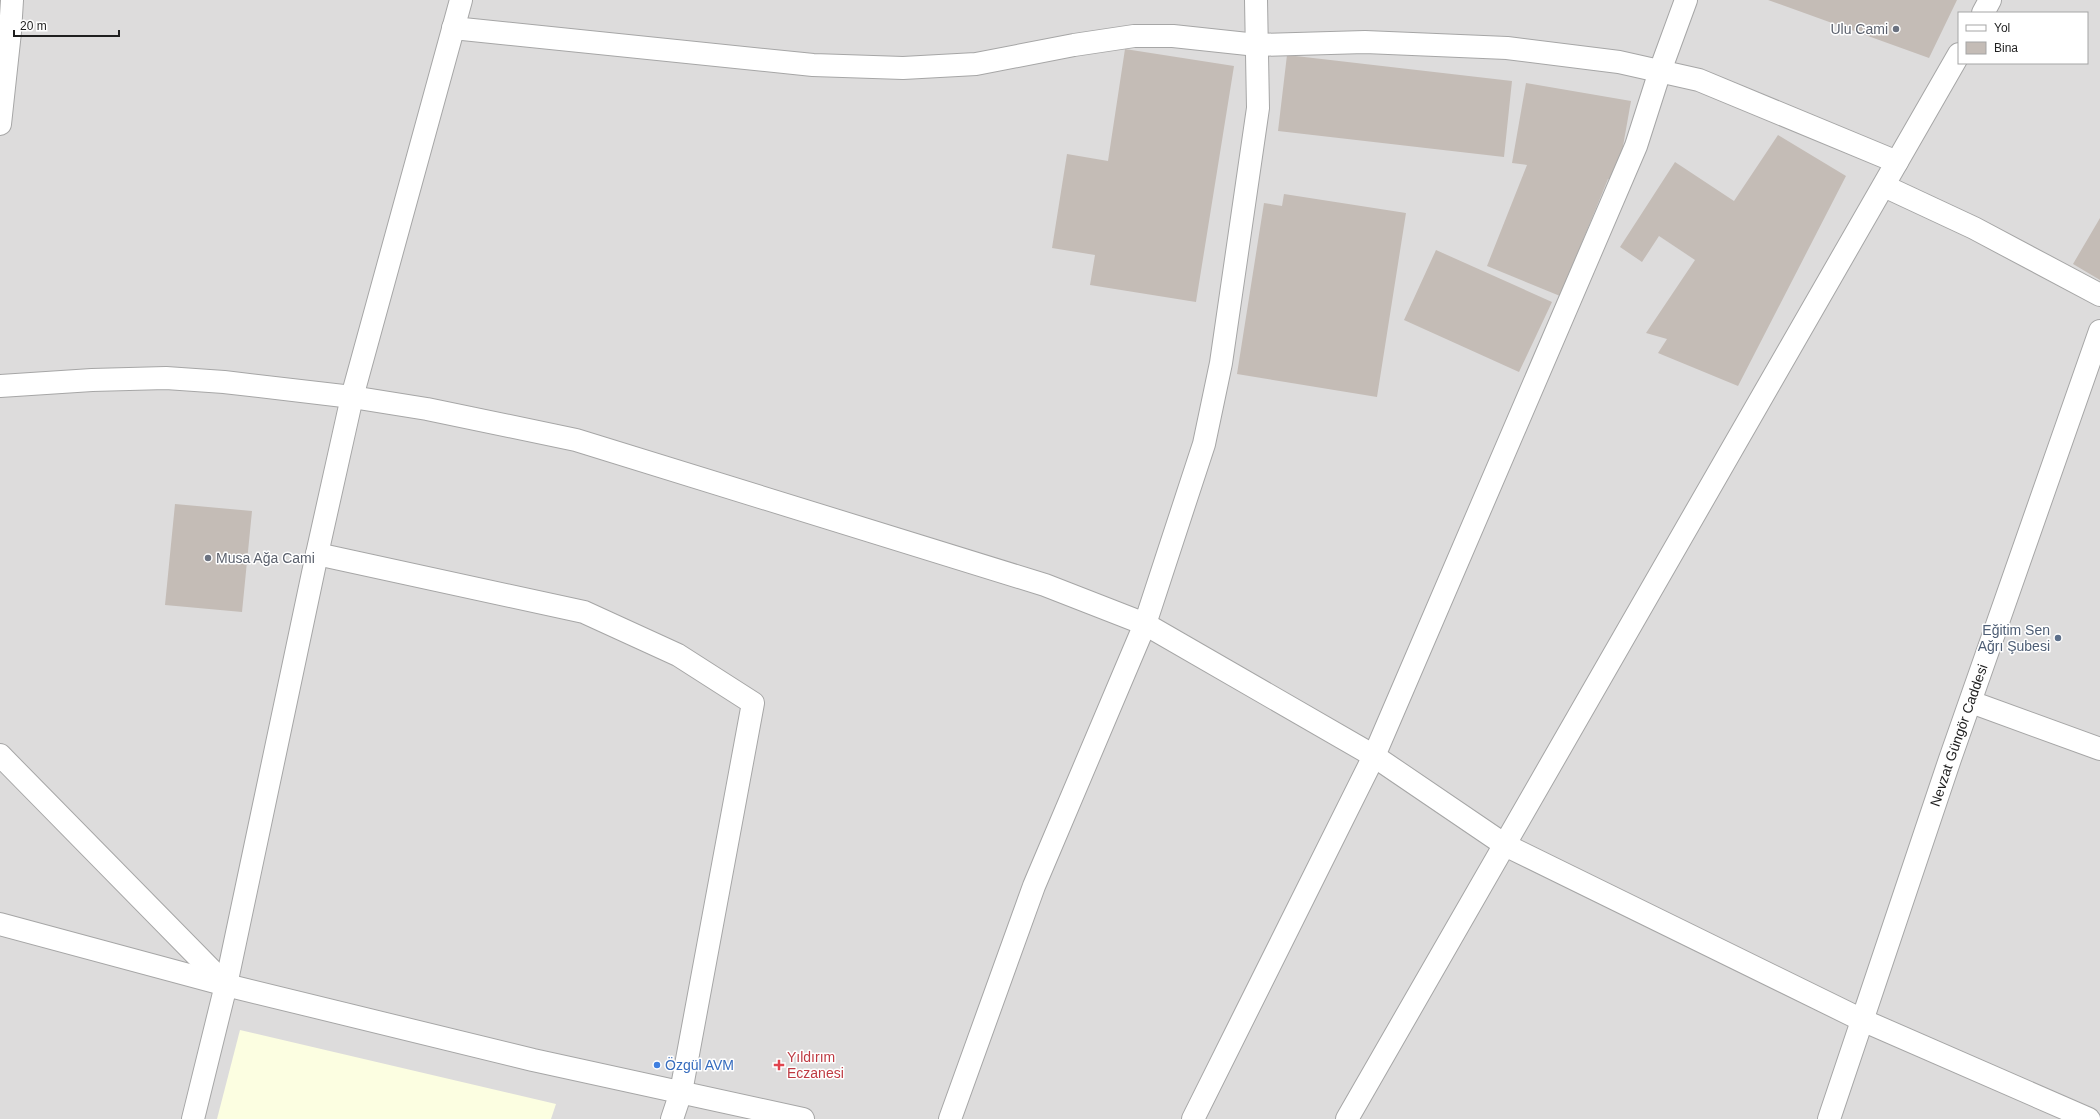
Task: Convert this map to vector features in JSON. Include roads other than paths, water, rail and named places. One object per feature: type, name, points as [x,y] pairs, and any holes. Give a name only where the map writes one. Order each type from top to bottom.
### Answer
[{"type":"street","points":[[0,124],[12,0]]},
{"type":"street","points":[[193,1119],[226,985],[317,554],[352,397],[461,0]]},
{"type":"street","points":[[950,1119],[1034,886],[1145,624],[1204,444],[1221,363],[1258,108],[1256,0]]},
{"type":"street","points":[[1193,1119],[1374,756],[1636,146],[1660,71],[1686,0]]},
{"type":"street","points":[[1984,12],[1990,0]]},
{"type":"street","points":[[453,28],[813,65],[858,68],[903,68],[976,64],[1074,45],[1134,36],[1173,36],[1257,44],[1365,42],[1507,48],[1618,62],[1699,80],[1897,162]]},
{"type":"street","points":[[1347,1119],[1958,56]]},
{"type":"street","points":[[1884,186],[1974,228],[2100,295]]},
{"type":"street","name":"Nevzat Güngör Caddesi","points":[[1829,1119],[1970,702],[2100,331]]},
{"type":"street","points":[[0,386],[92,380],[166,378],[224,382],[352,397],[427,409],[576,440],[1045,586],[1145,624],[1374,756],[1505,844],[1862,1020],[2090,1119]]},
{"type":"street","points":[[317,554],[584,612],[678,655],[753,703],[681,1092],[672,1119]]},
{"type":"street","points":[[1970,702],[2100,749]]},
{"type":"street","points":[[0,755],[226,985]]},
{"type":"street","points":[[0,924],[226,985],[525,1058],[803,1119]]},
{"type":"place","name":"Ulu Cami","points":[[1896,29]]},
{"type":"place","name":"Musa Ağa Cami","points":[[208,558]]},
{"type":"place","name":"Eğitim Sen Ağrı Şubesi","points":[[2058,638]]},
{"type":"place","name":"Özgül AVM","points":[[657,1065]]},
{"type":"place","name":"Yıldırım Eczanesi","points":[[779,1065]]}]
